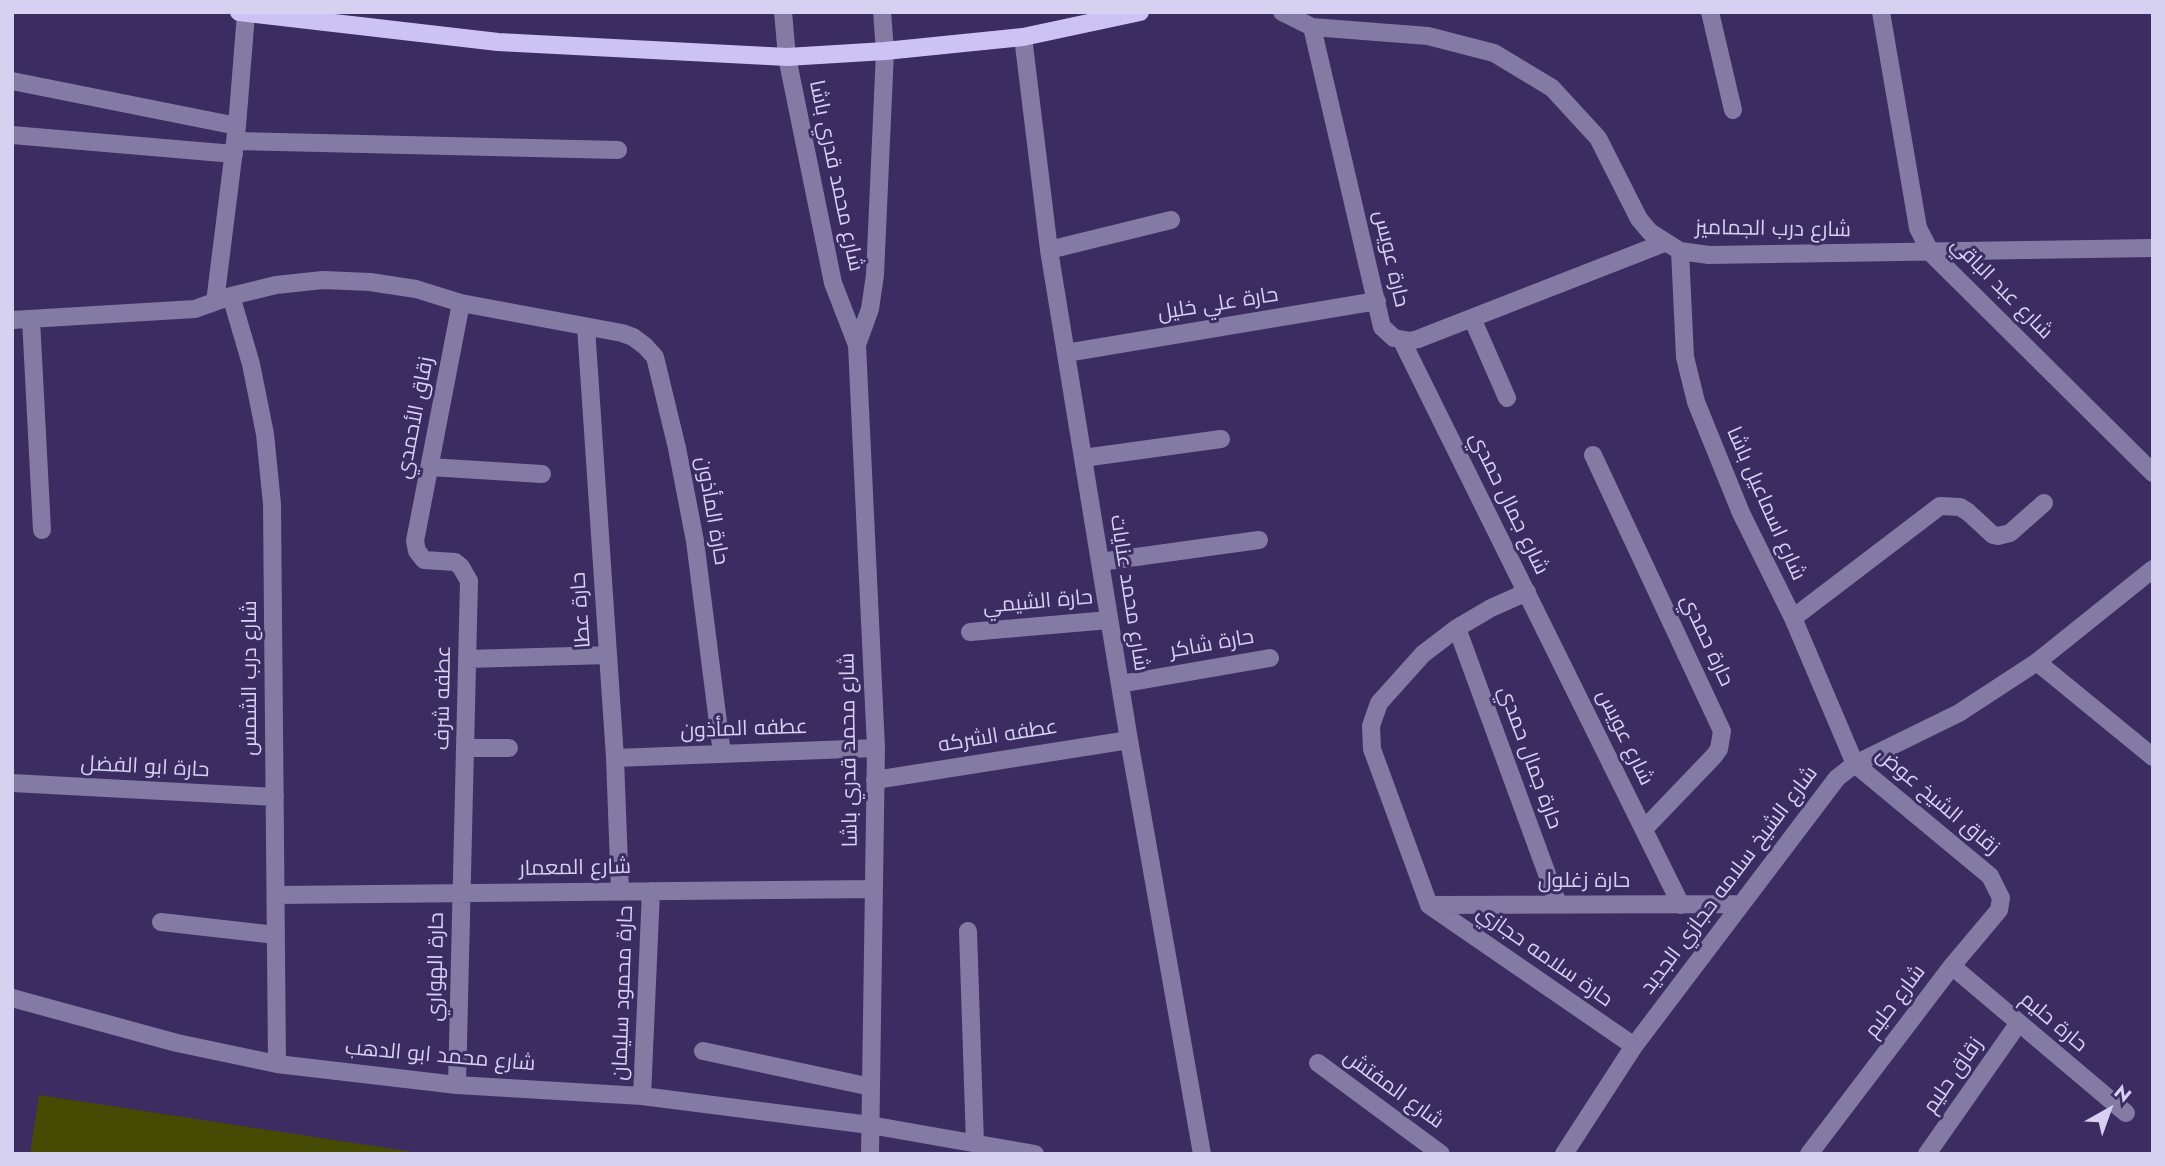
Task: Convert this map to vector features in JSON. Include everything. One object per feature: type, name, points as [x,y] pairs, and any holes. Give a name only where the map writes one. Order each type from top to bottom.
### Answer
[{"type":"main road","points":[[243,13],[498,42],[787,57],[885,51],[1023,37],[1140,12]]},
{"type":"street","name":"شارع محمد قدري باشا","points":[[783,12],[787,57],[833,283],[857,345],[876,748],[870,1154]]},
{"type":"street","name":"شارع محمد قدري باشا","points":[[857,345],[870,309],[875,275],[885,51],[882,12]]},
{"type":"street","name":"شارع درب الجماميز","points":[[1282,12],[1312,27],[1428,36],[1494,53],[1552,88],[1598,138],[1639,219],[1650,232],[1672,247],[1709,255],[2153,248]]},
{"type":"street","points":[[1710,12],[1733,110]]},
{"type":"street","name":"شارع عبد الباقي","points":[[1881,12],[1918,228],[1931,253],[2153,473]]},
{"type":"street","points":[[223,299],[243,13]]},
{"type":"street","name":"حارة عويس","points":[[1312,27],[1382,327],[1394,338],[1402,341]]},
{"type":"street","name":"شارع محمد عنايات","points":[[1023,37],[1049,250],[1119,684],[1202,1154]]},
{"type":"street","points":[[12,81],[235,140]]},
{"type":"street","points":[[12,135],[618,150]]},
{"type":"street","points":[[1049,250],[1171,220]]},
{"type":"street","points":[[1402,341],[1418,339],[1672,247]]},
{"type":"street","name":"شارع اسماعيل باشا","points":[[1672,247],[1685,357],[1696,402],[1741,513],[1793,618],[1855,764]]},
{"type":"street","points":[[12,320],[195,309],[276,285],[323,280],[370,282],[416,289],[461,303],[586,327]]},
{"type":"street","name":"شارع درب الشمس","points":[[223,299],[251,364],[265,433],[272,504],[277,1064]]},
{"type":"street","name":"حارة علي خليل","points":[[1066,353],[1377,301]]},
{"type":"street","name":"زقاق الأحمدي","points":[[415,541],[461,303]]},
{"type":"street","points":[[1472,318],[1507,398]]},
{"type":"street","points":[[31,319],[42,530]]},
{"type":"street","name":"حارة عطا","points":[[586,327],[615,758],[620,891]]},
{"type":"street","name":"حارة المأذون","points":[[586,327],[622,333],[645,346],[655,357],[695,541],[722,754]]},
{"type":"street","name":"شارع جمال حمدي","points":[[1402,341],[1527,592],[1491,608],[1457,628],[1423,654],[1379,703],[1371,726],[1372,749],[1429,905]]},
{"type":"street","points":[[1083,458],[1221,439]]},
{"type":"street","name":"حارة حمدي","points":[[1593,455],[1722,731],[1722,740],[1714,756],[1644,829]]},
{"type":"street","points":[[430,467],[542,474]]},
{"type":"street","points":[[1793,618],[1940,506],[1959,507],[1993,535],[1998,536],[2010,533],[2044,503]]},
{"type":"street","points":[[1100,562],[1258,540]]},
{"type":"street","name":"عطفه شرف","points":[[415,541],[417,551],[424,560],[455,562],[469,581],[461,893]]},
{"type":"street","name":"شارع الشيخ سلامه حجازي الجديد","points":[[1564,1154],[1634,1046],[1837,778],[1855,764],[1959,713],[2037,662],[2153,569]]},
{"type":"street","name":"شارع عويس","points":[[1527,592],[1681,905]]},
{"type":"street","name":"حارة الشيمي","points":[[970,632],[1109,620]]},
{"type":"street","name":"حارة جمال حمدي","points":[[1457,628],[1558,904]]},
{"type":"street","points":[[467,659],[608,655]]},
{"type":"street","name":"حارة شاكر","points":[[1119,684],[1270,658]]},
{"type":"street","points":[[2037,662],[2153,757]]},
{"type":"street","name":"عطفه الشركه","points":[[875,780],[1129,740]]},
{"type":"street","points":[[465,748],[509,748]]},
{"type":"street","name":"عطفه المأذون","points":[[615,758],[876,748]]},
{"type":"street","name":"زقاق الشيخ عوض","points":[[1855,764],[1990,876]]},
{"type":"street","name":"حارة ابو الفضل","points":[[12,783],[275,797]]},
{"type":"street","name":"شارع حليم","points":[[1809,1154],[1952,966],[1999,910],[2001,898],[1990,876]]},
{"type":"street","name":"شارع المعمار","points":[[276,895],[874,889]]},
{"type":"street","name":"حارة محمود سليمان","points":[[642,1096],[651,891]]},
{"type":"street","name":"حارة الهواري","points":[[457,1085],[461,893]]},
{"type":"street","name":"حارة زغلول","points":[[1429,905],[1740,904]]},
{"type":"street","name":"حارة سلامه حجازي","points":[[1429,905],[1634,1046]]},
{"type":"street","points":[[161,922],[276,935]]},
{"type":"street","points":[[968,931],[975,1144]]},
{"type":"street","name":"حارة حليم","points":[[1952,966],[2126,1113]]},
{"type":"street","name":"شارع محمد ابو الدهب","points":[[12,998],[189,1046],[277,1064],[457,1085],[642,1096],[870,1125],[1035,1154]]},
{"type":"street","name":"زقاق حليم","points":[[1927,1154],[2018,1024]]},
{"type":"street","points":[[703,1051],[871,1087]]},
{"type":"street","name":"شارع المفتش","points":[[1318,1063],[1441,1154]]},
{"type":"shaded area","points":[[39,1095],[426,1154],[30,1154]]}]
